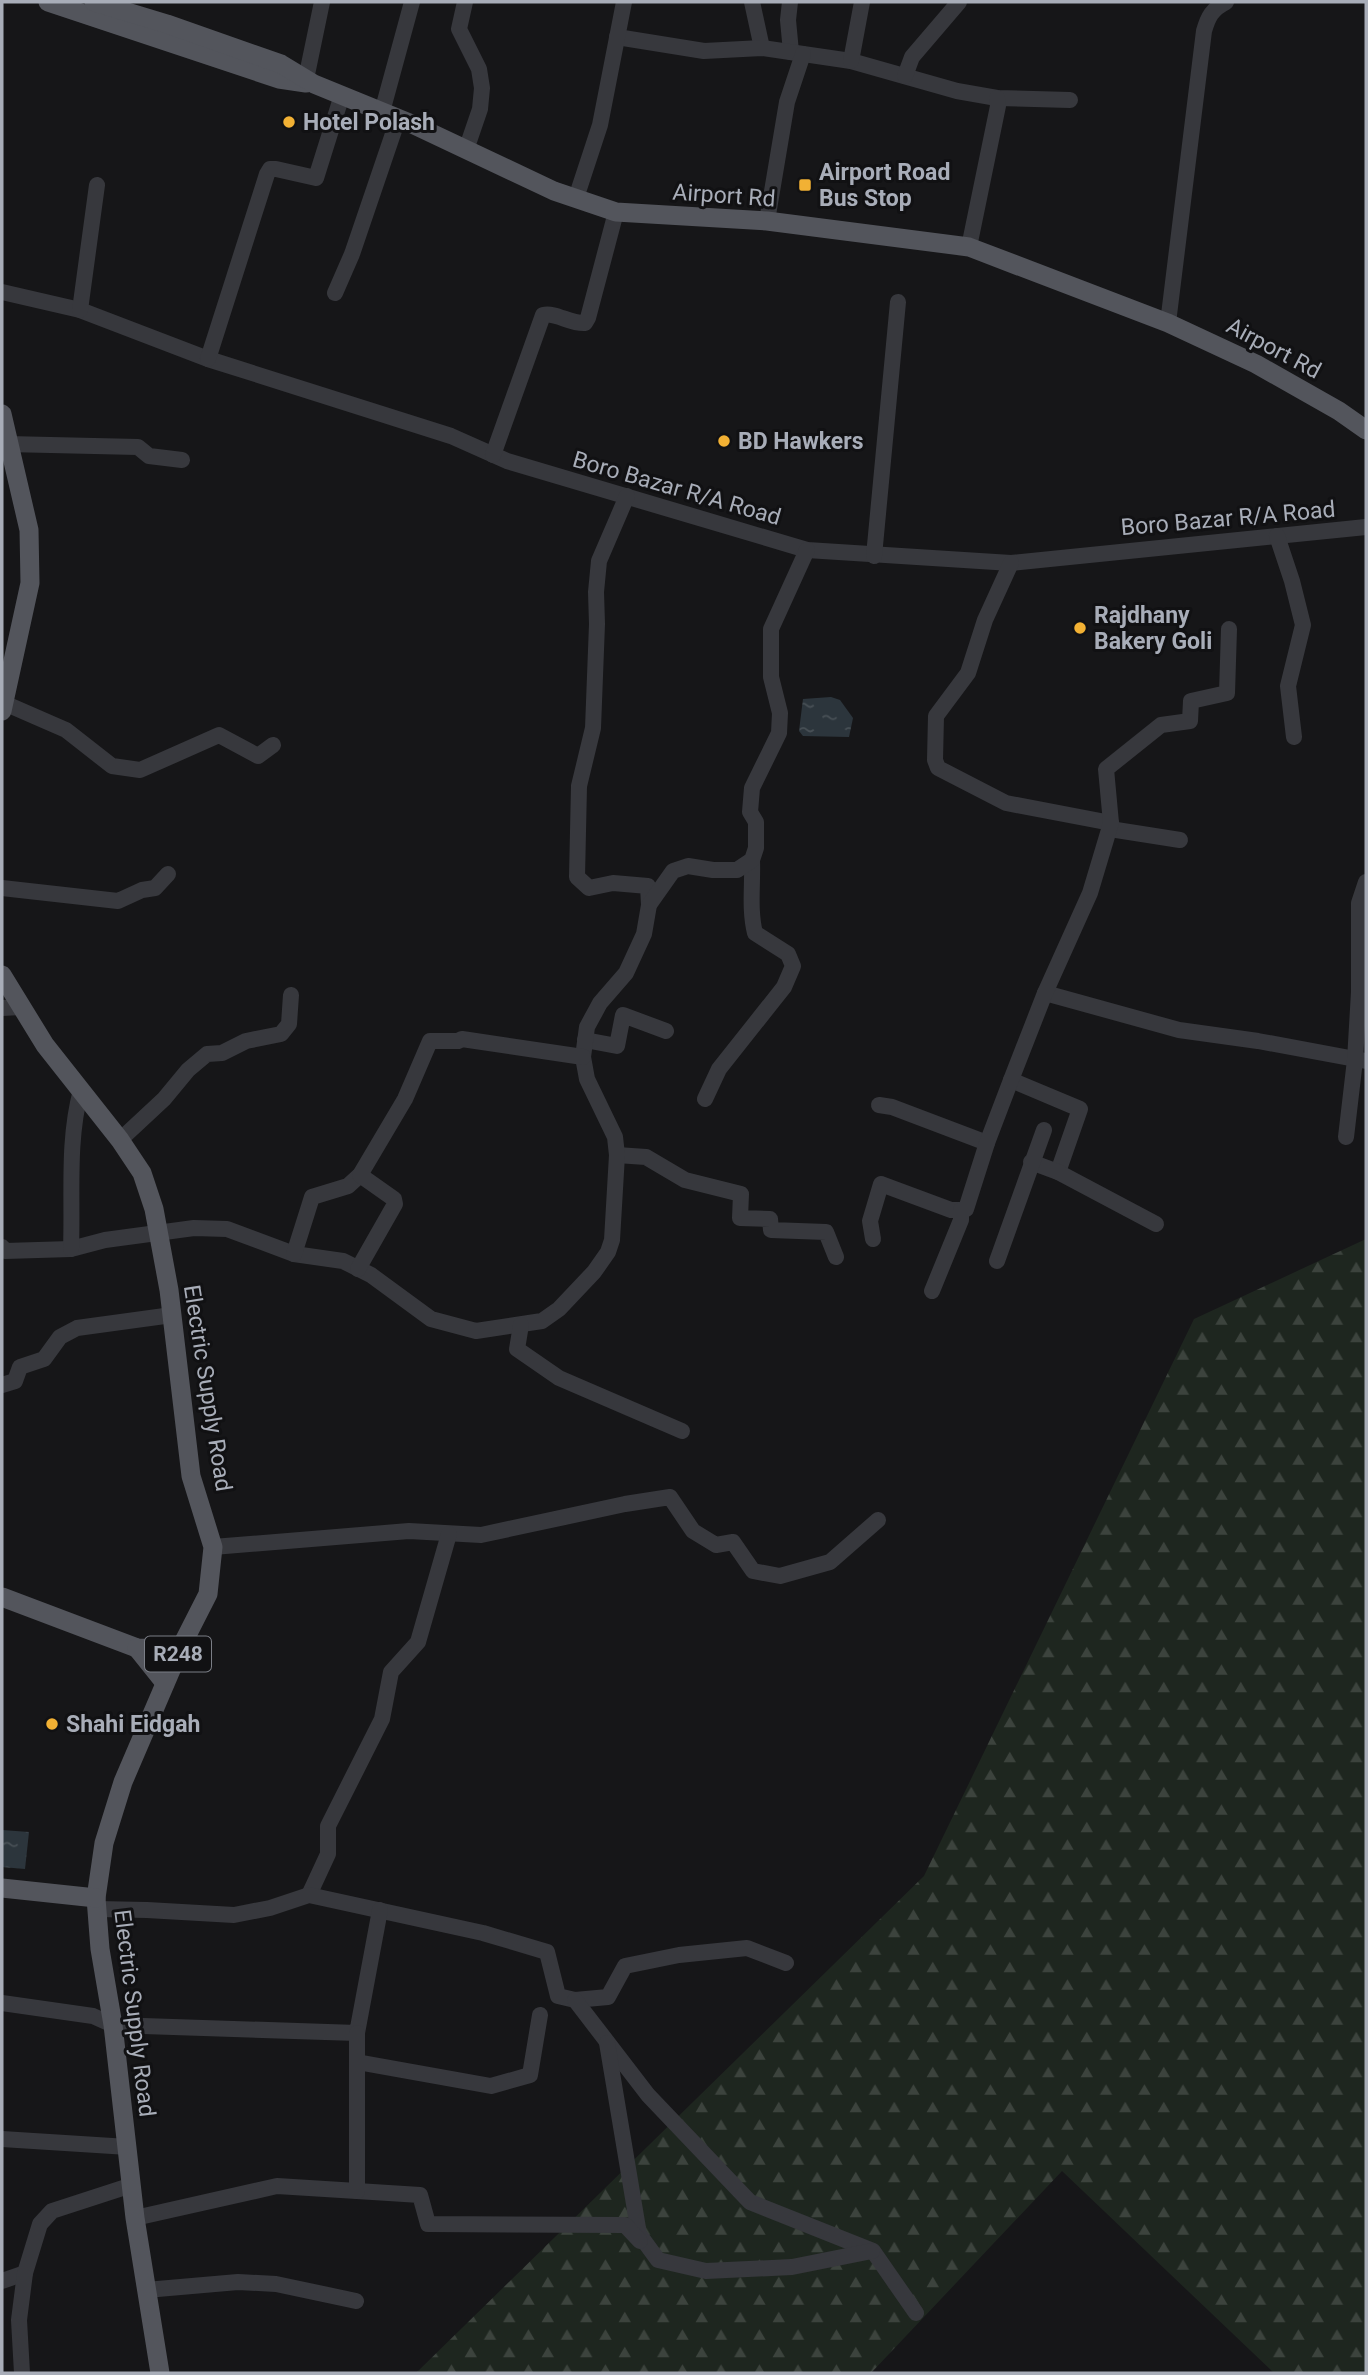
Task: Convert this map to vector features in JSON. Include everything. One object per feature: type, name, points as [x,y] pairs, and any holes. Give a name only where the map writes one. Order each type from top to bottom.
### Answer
[{"type":"main road","name":"Airport Rd","points":[[48,2],[279,79],[310,81]]},
{"type":"main road","name":"Airport Rd","points":[[94,2],[281,64],[310,81],[554,191],[616,212],[766,221],[969,247],[1168,323],[1256,364],[1339,411],[1366,430]]},
{"type":"main road","points":[[2,414],[5,446],[29,530],[30,583],[3,707]]},
{"type":"main road","name":"Electric Supply Road","points":[[2,975],[12,1008],[120,1139],[142,1173],[158,1232],[172,1315],[191,1476],[214,1547],[208,1594],[180,1649],[123,1782],[104,1843],[96,1904],[135,2218],[160,2373]]},
{"type":"main road","points":[[2,1597],[137,1648],[180,1649]]},
{"type":"main road","points":[[137,1648],[165,1684]]},
{"type":"main road","points":[[2,1888],[96,1904]]},
{"type":"street","points":[[310,81],[322,2]]},
{"type":"street","points":[[335,293],[352,254],[390,116],[412,2]]},
{"type":"street","points":[[465,2],[459,29],[479,69],[482,88],[480,109],[466,150]]},
{"type":"street","points":[[576,198],[600,125],[624,2]]},
{"type":"street","points":[[752,2],[762,48]]},
{"type":"street","points":[[766,221],[797,53],[788,20],[790,2]]},
{"type":"street","points":[[851,61],[862,2]]},
{"type":"street","points":[[905,76],[912,57],[959,2]]},
{"type":"street","points":[[1168,323],[1205,31],[1213,9],[1226,2]]},
{"type":"street","points":[[617,37],[704,51],[762,48],[851,61],[997,98],[1070,100]]},
{"type":"street","points":[[208,359],[267,174],[270,169],[276,169],[316,178],[342,95]]},
{"type":"street","points":[[969,247],[998,106],[997,98]]},
{"type":"street","points":[[80,310],[97,185]]},
{"type":"street","points":[[493,455],[543,315],[549,314],[578,324],[585,323],[588,318],[616,212]]},
{"type":"street","name":"Boro Bazar R/A Road","points":[[2,292],[80,310],[208,359],[452,436],[507,461],[807,550],[1011,563],[1366,527]]},
{"type":"street","points":[[874,556],[898,302]]},
{"type":"street","points":[[5,446],[138,447],[149,456],[182,460]]},
{"type":"street","points":[[2,1247],[5,1251],[71,1249],[105,1240],[158,1232],[194,1228],[227,1229],[293,1254],[343,1261],[371,1275],[431,1319],[476,1331],[542,1321],[559,1309],[594,1272],[608,1252],[612,1240],[617,1155],[615,1137],[587,1079],[584,1048],[587,1027],[600,1003],[626,973],[644,934],[649,905],[649,886],[612,883],[589,888],[577,877],[579,786],[593,728],[599,561],[627,496]]},
{"type":"street","points":[[1277,536],[1303,625],[1288,686],[1294,737]]},
{"type":"street","points":[[705,1099],[719,1069],[784,987],[793,966],[788,954],[755,933],[750,915],[754,890],[752,860],[756,848],[756,822],[750,812],[752,788],[779,733],[780,713],[771,677],[771,629],[807,550]]},
{"type":"street","points":[[1011,563],[985,620],[968,673],[936,716],[934,760],[938,768],[1006,803],[1180,840]]},
{"type":"street","points":[[873,1239],[870,1221],[881,1184],[951,1210],[966,1209],[987,1143],[1045,993],[1090,893],[1111,826],[1106,769],[1161,725],[1189,721],[1191,701],[1227,693],[1229,629]]},
{"type":"street","points":[[3,707],[66,730],[112,766],[140,770],[219,735],[258,756],[273,745]]},
{"type":"street","points":[[649,905],[673,871],[688,866],[737,870],[752,860]]},
{"type":"street","points":[[2,888],[118,901],[142,890],[155,888],[168,874]]},
{"type":"street","points":[[1346,1137],[1361,1061],[1359,903],[1366,882]]},
{"type":"street","points":[[1045,993],[1179,1030],[1258,1041],[1361,1061]]},
{"type":"street","points":[[120,1139],[164,1099],[188,1070],[207,1054],[222,1053],[246,1041],[281,1034],[289,1024],[291,995]]},
{"type":"street","points":[[293,1254],[312,1197],[348,1186],[360,1175],[405,1099],[430,1041],[462,1039],[584,1048],[617,1046],[623,1015],[666,1031]]},
{"type":"street","points":[[1011,1080],[1080,1109],[1058,1172]]},
{"type":"street","points":[[71,1249],[72,1144],[74,1117],[81,1090]]},
{"type":"street","points":[[879,1105],[892,1107],[987,1143]]},
{"type":"street","points":[[997,1261],[1044,1130]]},
{"type":"street","points":[[617,1155],[646,1157],[685,1180],[741,1194],[740,1218],[770,1219],[771,1230],[826,1232],[836,1257]]},
{"type":"street","points":[[1031,1162],[1058,1172],[1156,1224]]},
{"type":"street","points":[[358,1269],[395,1204],[394,1199],[360,1175]]},
{"type":"street","points":[[932,1291],[961,1220],[961,1210]]},
{"type":"street","points":[[2,1385],[15,1381],[20,1367],[44,1359],[66,1332],[76,1328],[172,1315]]},
{"type":"street","points":[[521,1325],[517,1349],[559,1378],[682,1431]]},
{"type":"street","points":[[214,1547],[408,1531],[481,1535],[625,1503],[670,1497],[693,1531],[716,1545],[733,1542],[753,1571],[780,1576],[830,1562],[878,1520]]},
{"type":"street","points":[[309,1895],[328,1854],[328,1826],[382,1719],[391,1672],[418,1642],[450,1534]]},
{"type":"street","points":[[96,1904],[234,1915],[270,1908],[309,1895],[483,1933],[547,1952],[558,1996],[575,2000],[608,1997],[625,1966],[679,1955],[747,1948],[786,1964]]},
{"type":"street","points":[[357,2191],[357,2033],[380,1910]]},
{"type":"street","points":[[575,2000],[648,2095],[750,2202],[873,2251],[916,2313]]},
{"type":"street","points":[[2,2003],[93,2016],[113,2025],[357,2033]]},
{"type":"street","points":[[357,2062],[491,2085],[517,2079],[530,2075],[540,2015]]},
{"type":"street","points":[[606,2040],[639,2234],[658,2260]]},
{"type":"street","points":[[2,2139],[128,2147]]},
{"type":"street","points":[[22,2373],[19,2320],[25,2273],[40,2224],[52,2211],[132,2185]]},
{"type":"street","points":[[135,2218],[277,2186],[420,2195],[428,2224],[625,2225],[658,2260],[706,2271],[792,2267],[873,2251]]},
{"type":"street","points":[[2,2281],[25,2273]]},
{"type":"street","points":[[146,2290],[238,2282],[276,2284],[356,2301]]},
{"type":"green space","points":[[1366,1239],[1366,2373],[1274,2373],[1062,2171],[871,2373],[416,2373],[924,1876],[1194,1319]]},
{"type":"water","points":[[831,697],[840,700],[853,718],[849,737],[803,736],[799,731],[803,699]]},
{"type":"water","points":[[2,1830],[29,1832],[25,1869],[2,1867]]},
{"type":"place","name":"Hotel Polash","points":[[289,122]]},
{"type":"place","name":"Airport Road Bus Stop","points":[[805,185]]},
{"type":"place","name":"BD Hawkers","points":[[724,441]]},
{"type":"place","name":"Rajdhany Bakery Goli","points":[[1080,628]]},
{"type":"place","name":"Shahi Eidgah","points":[[52,1724]]}]
